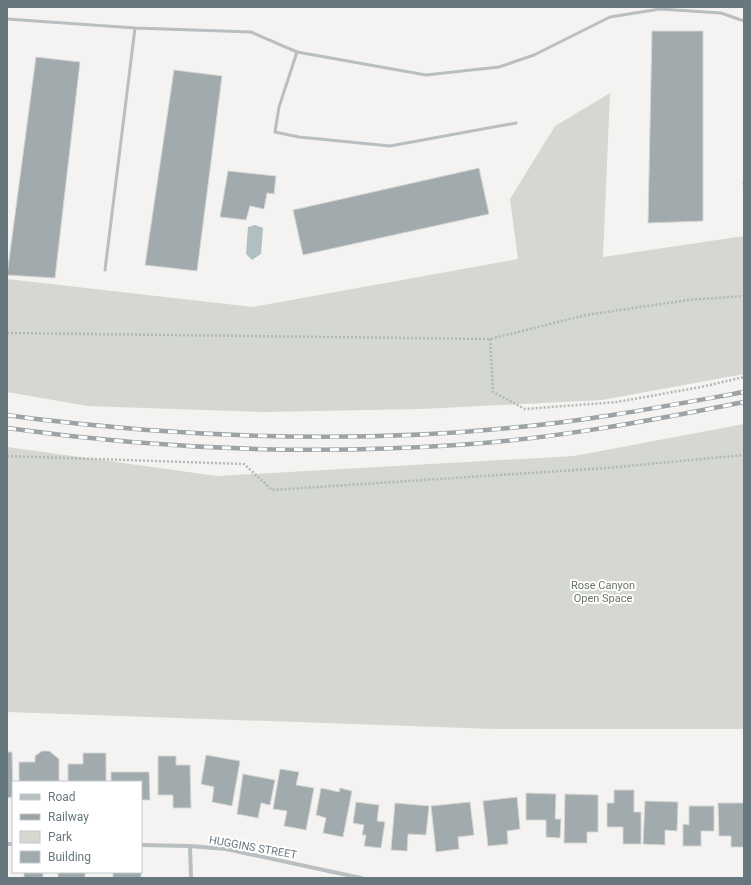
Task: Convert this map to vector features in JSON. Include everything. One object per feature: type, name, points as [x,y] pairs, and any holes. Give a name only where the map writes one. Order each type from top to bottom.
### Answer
[{"type":"street","name":"HUGGINS STREET","points":[[142,845],[190,846],[226,849],[361,878]]},
{"type":"street","points":[[190,846],[192,878]]},
{"type":"lane","points":[[7,19],[135,28],[251,32],[297,52],[426,75],[499,67],[534,55],[610,17],[660,10],[721,13],[744,21]]},
{"type":"lane","points":[[105,270],[135,28]]},
{"type":"lane","points":[[297,52],[279,107],[275,132],[299,137],[390,146],[516,123]]},
{"type":"path","points":[[7,333],[490,339],[586,315],[688,300],[744,296]]},
{"type":"path","points":[[490,339],[493,392],[525,409],[617,402],[701,387],[744,377]]},
{"type":"path","points":[[7,456],[244,464],[272,490],[606,468],[744,455]]},
{"type":"green space","points":[[610,93],[603,257],[744,236],[744,374],[602,400],[422,409],[264,412],[87,406],[7,392],[7,279],[253,307],[518,259],[510,199],[555,126]]},
{"type":"green space","name":"Rose Canyon Open Space","points":[[744,424],[744,729],[495,729],[7,712],[7,447],[217,476],[574,456]]},
{"type":"shaded area","points":[[255,225],[263,228],[261,254],[252,260],[246,254],[248,227]]},
{"type":"building","points":[[652,31],[703,31],[703,221],[648,223]]},
{"type":"building","points":[[36,57],[80,62],[55,278],[7,275]]},
{"type":"building","points":[[174,70],[222,76],[197,271],[145,265]]},
{"type":"building","points":[[479,168],[489,214],[303,255],[293,210]]},
{"type":"building","points":[[228,171],[276,176],[274,194],[267,193],[264,209],[250,206],[246,220],[220,217]]},
{"type":"building","points":[[42,751],[49,751],[59,759],[59,781],[19,781],[19,762],[35,762],[35,756]]},
{"type":"building","points":[[7,752],[12,752],[12,797],[7,798]]},
{"type":"building","points":[[83,753],[106,753],[106,781],[68,781],[68,764],[83,764]]},
{"type":"building","points":[[206,755],[240,761],[232,806],[212,802],[214,787],[201,784]]},
{"type":"building","points":[[158,756],[176,756],[176,765],[190,765],[191,808],[173,808],[173,795],[158,795]]},
{"type":"building","points":[[280,769],[299,772],[296,785],[314,788],[306,830],[284,826],[287,811],[273,809]]},
{"type":"building","points":[[111,772],[149,772],[150,800],[142,800],[142,781],[111,781]]},
{"type":"building","points":[[243,774],[275,780],[270,805],[261,803],[258,818],[237,814]]},
{"type":"building","points":[[321,788],[339,792],[340,788],[352,791],[343,837],[323,833],[326,818],[316,815]]},
{"type":"building","points":[[614,790],[634,790],[634,812],[641,812],[641,844],[623,844],[623,827],[607,827],[607,803],[614,803]]},
{"type":"building","points":[[526,793],[556,794],[555,819],[561,819],[560,838],[546,837],[546,820],[526,820]]},
{"type":"building","points":[[565,794],[598,795],[598,832],[587,832],[587,843],[564,843]]},
{"type":"building","points":[[517,797],[520,829],[507,831],[508,844],[488,846],[483,801]]},
{"type":"building","points":[[645,801],[678,802],[677,831],[665,830],[665,845],[643,844]]},
{"type":"building","points":[[356,802],[379,805],[377,821],[385,822],[381,848],[364,846],[366,835],[362,835],[364,825],[353,823]]},
{"type":"building","points":[[470,802],[474,835],[458,837],[459,849],[436,852],[431,806]]},
{"type":"building","points":[[395,803],[429,806],[426,835],[408,834],[407,851],[391,850]]},
{"type":"building","points":[[718,803],[744,803],[744,847],[731,847],[731,836],[719,836]]},
{"type":"building","points":[[689,806],[714,806],[714,831],[701,831],[701,846],[683,846],[683,824],[689,825]]},
{"type":"building","points":[[24,873],[43,873],[43,878],[24,878]]},
{"type":"building","points":[[58,873],[85,873],[85,878],[58,878]]},
{"type":"building","points":[[113,873],[141,873],[141,878],[113,878]]},
{"type":"railway","points":[[7,415],[42,420],[193,433],[328,437],[419,435],[539,425],[627,413],[744,392]]},
{"type":"railway","points":[[7,428],[119,441],[175,445],[288,450],[344,450],[457,445],[565,434],[673,416],[744,402]]}]
